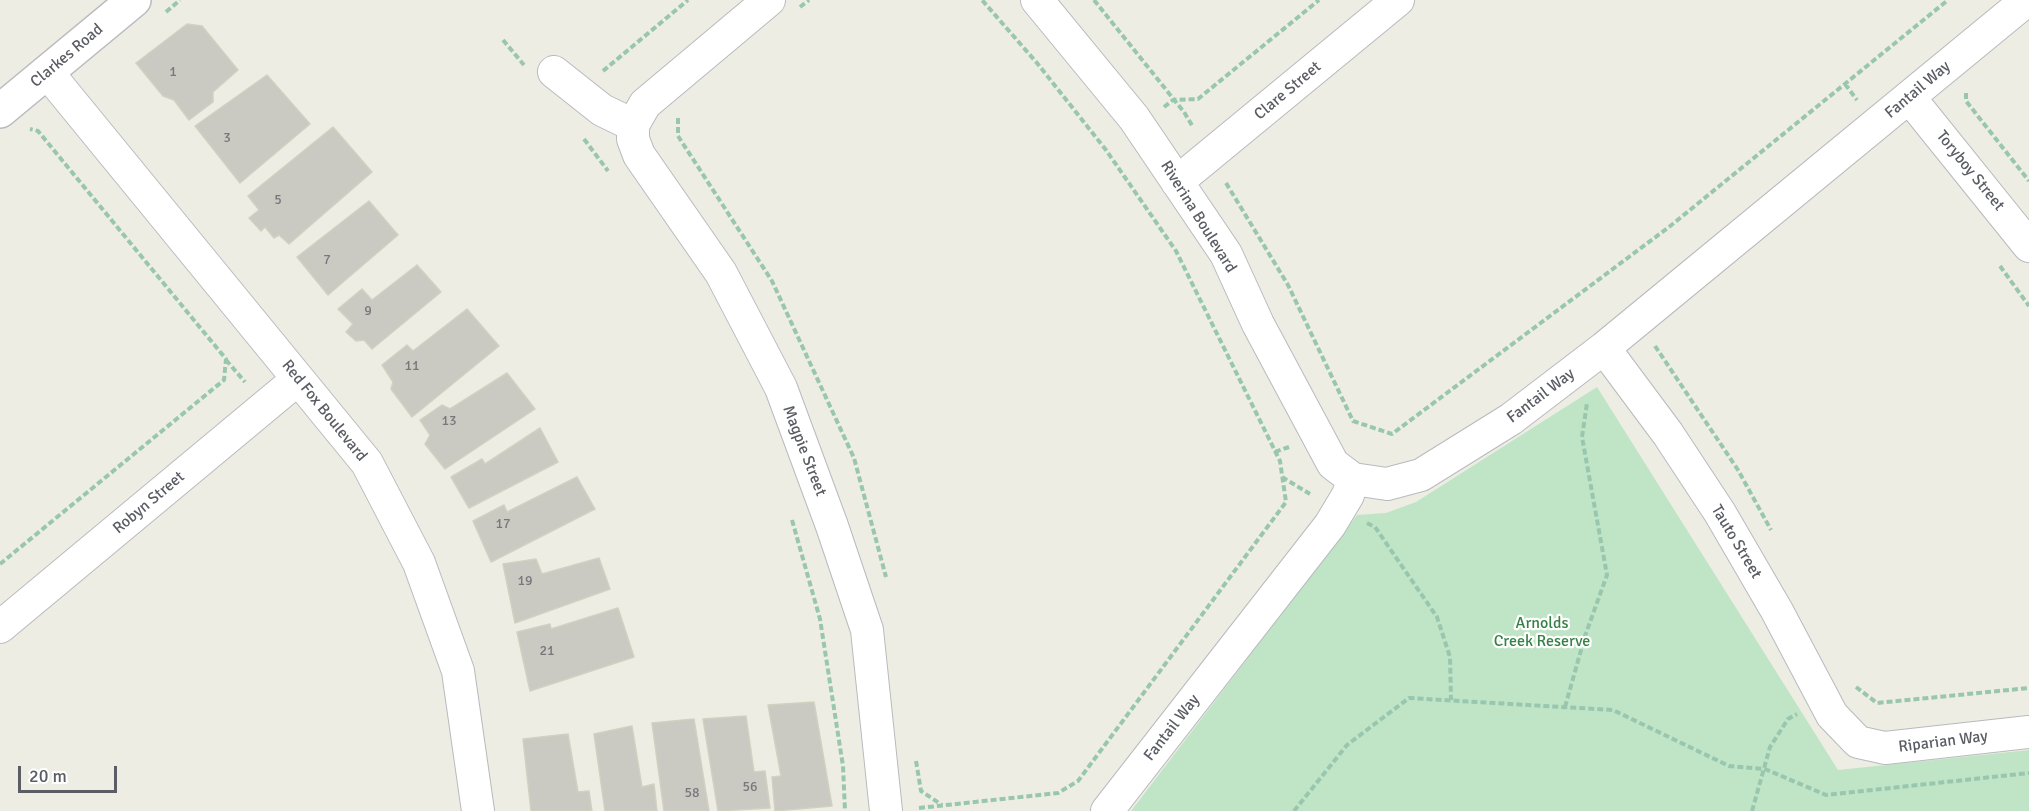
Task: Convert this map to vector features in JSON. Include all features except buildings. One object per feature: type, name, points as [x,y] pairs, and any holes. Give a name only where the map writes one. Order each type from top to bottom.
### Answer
[{"type":"street","name":"Clarkes Road","points":[[12,119],[47,72],[134,0]]},
{"type":"street","points":[[554,72],[602,110],[633,125],[645,104],[663,87],[769,0]]},
{"type":"street","name":"Riverina Boulevard","points":[[1037,0],[1139,126],[1226,254],[1258,324],[1334,464],[1353,479]]},
{"type":"street","name":"Clare Street","points":[[1178,182],[1398,0]]},
{"type":"street","name":"Fantail Way","points":[[1107,811],[1339,511],[1348,495],[1353,479],[1387,484],[1421,475],[1612,358],[1876,124],[2027,0]]},
{"type":"street","name":"Red Fox Boulevard","points":[[47,72],[367,463],[419,563],[458,671],[478,811]]},
{"type":"street","name":"Toryboy Street","points":[[1909,97],[2029,246]]},
{"type":"street","name":"Magpie Street","points":[[633,125],[633,139],[639,155],[721,273],[781,388],[832,526],[867,630],[886,811]]},
{"type":"street","name":"Tauto Street","points":[[1612,358],[1668,434],[1720,513],[1777,611],[1832,715],[1858,742]]},
{"type":"street","name":"Robyn Street","points":[[0,627],[298,379]]},
{"type":"street","name":"Riparian Way","points":[[1858,742],[1885,748],[2029,732]]},
{"type":"path","points":[[577,92],[688,0]]},
{"type":"path","points":[[943,806],[1058,793],[1078,782],[1286,502],[1280,461],[1176,251],[1106,150],[1037,63],[982,0]]},
{"type":"path","points":[[1094,0],[1184,112],[1288,285],[1353,421],[1392,434],[1669,227],[1948,0]]},
{"type":"path","points":[[1106,150],[1173,100],[1198,99],[1319,0]]},
{"type":"path","points":[[1845,84],[1876,124]]},
{"type":"path","points":[[1966,84],[1966,101],[2029,181]]},
{"type":"path","points":[[0,564],[224,380],[226,359],[38,131],[12,119]]},
{"type":"path","points":[[580,134],[614,179]]},
{"type":"path","points":[[1993,258],[2029,306]]},
{"type":"path","points":[[1565,707],[1585,636],[1607,575],[1582,437],[1587,403],[1612,358],[1652,340],[1738,470],[1772,531]]},
{"type":"path","points":[[1282,477],[1339,511],[1375,527],[1437,617],[1450,657],[1451,700]]},
{"type":"path","points":[[791,516],[820,620],[843,766],[844,811]]},
{"type":"path","points":[[1752,811],[1770,747],[1788,719],[1854,686],[1877,703],[2029,688]]},
{"type":"path","points":[[1294,811],[1347,744],[1409,698],[1613,710],[1729,766],[1765,769],[1826,795],[2029,773]]},
{"type":"green space","name":"Arnolds Creek Reserve","points":[[1597,387],[1838,770],[2029,750],[2029,811],[1131,811],[1357,515],[1386,513],[1416,502]]}]
